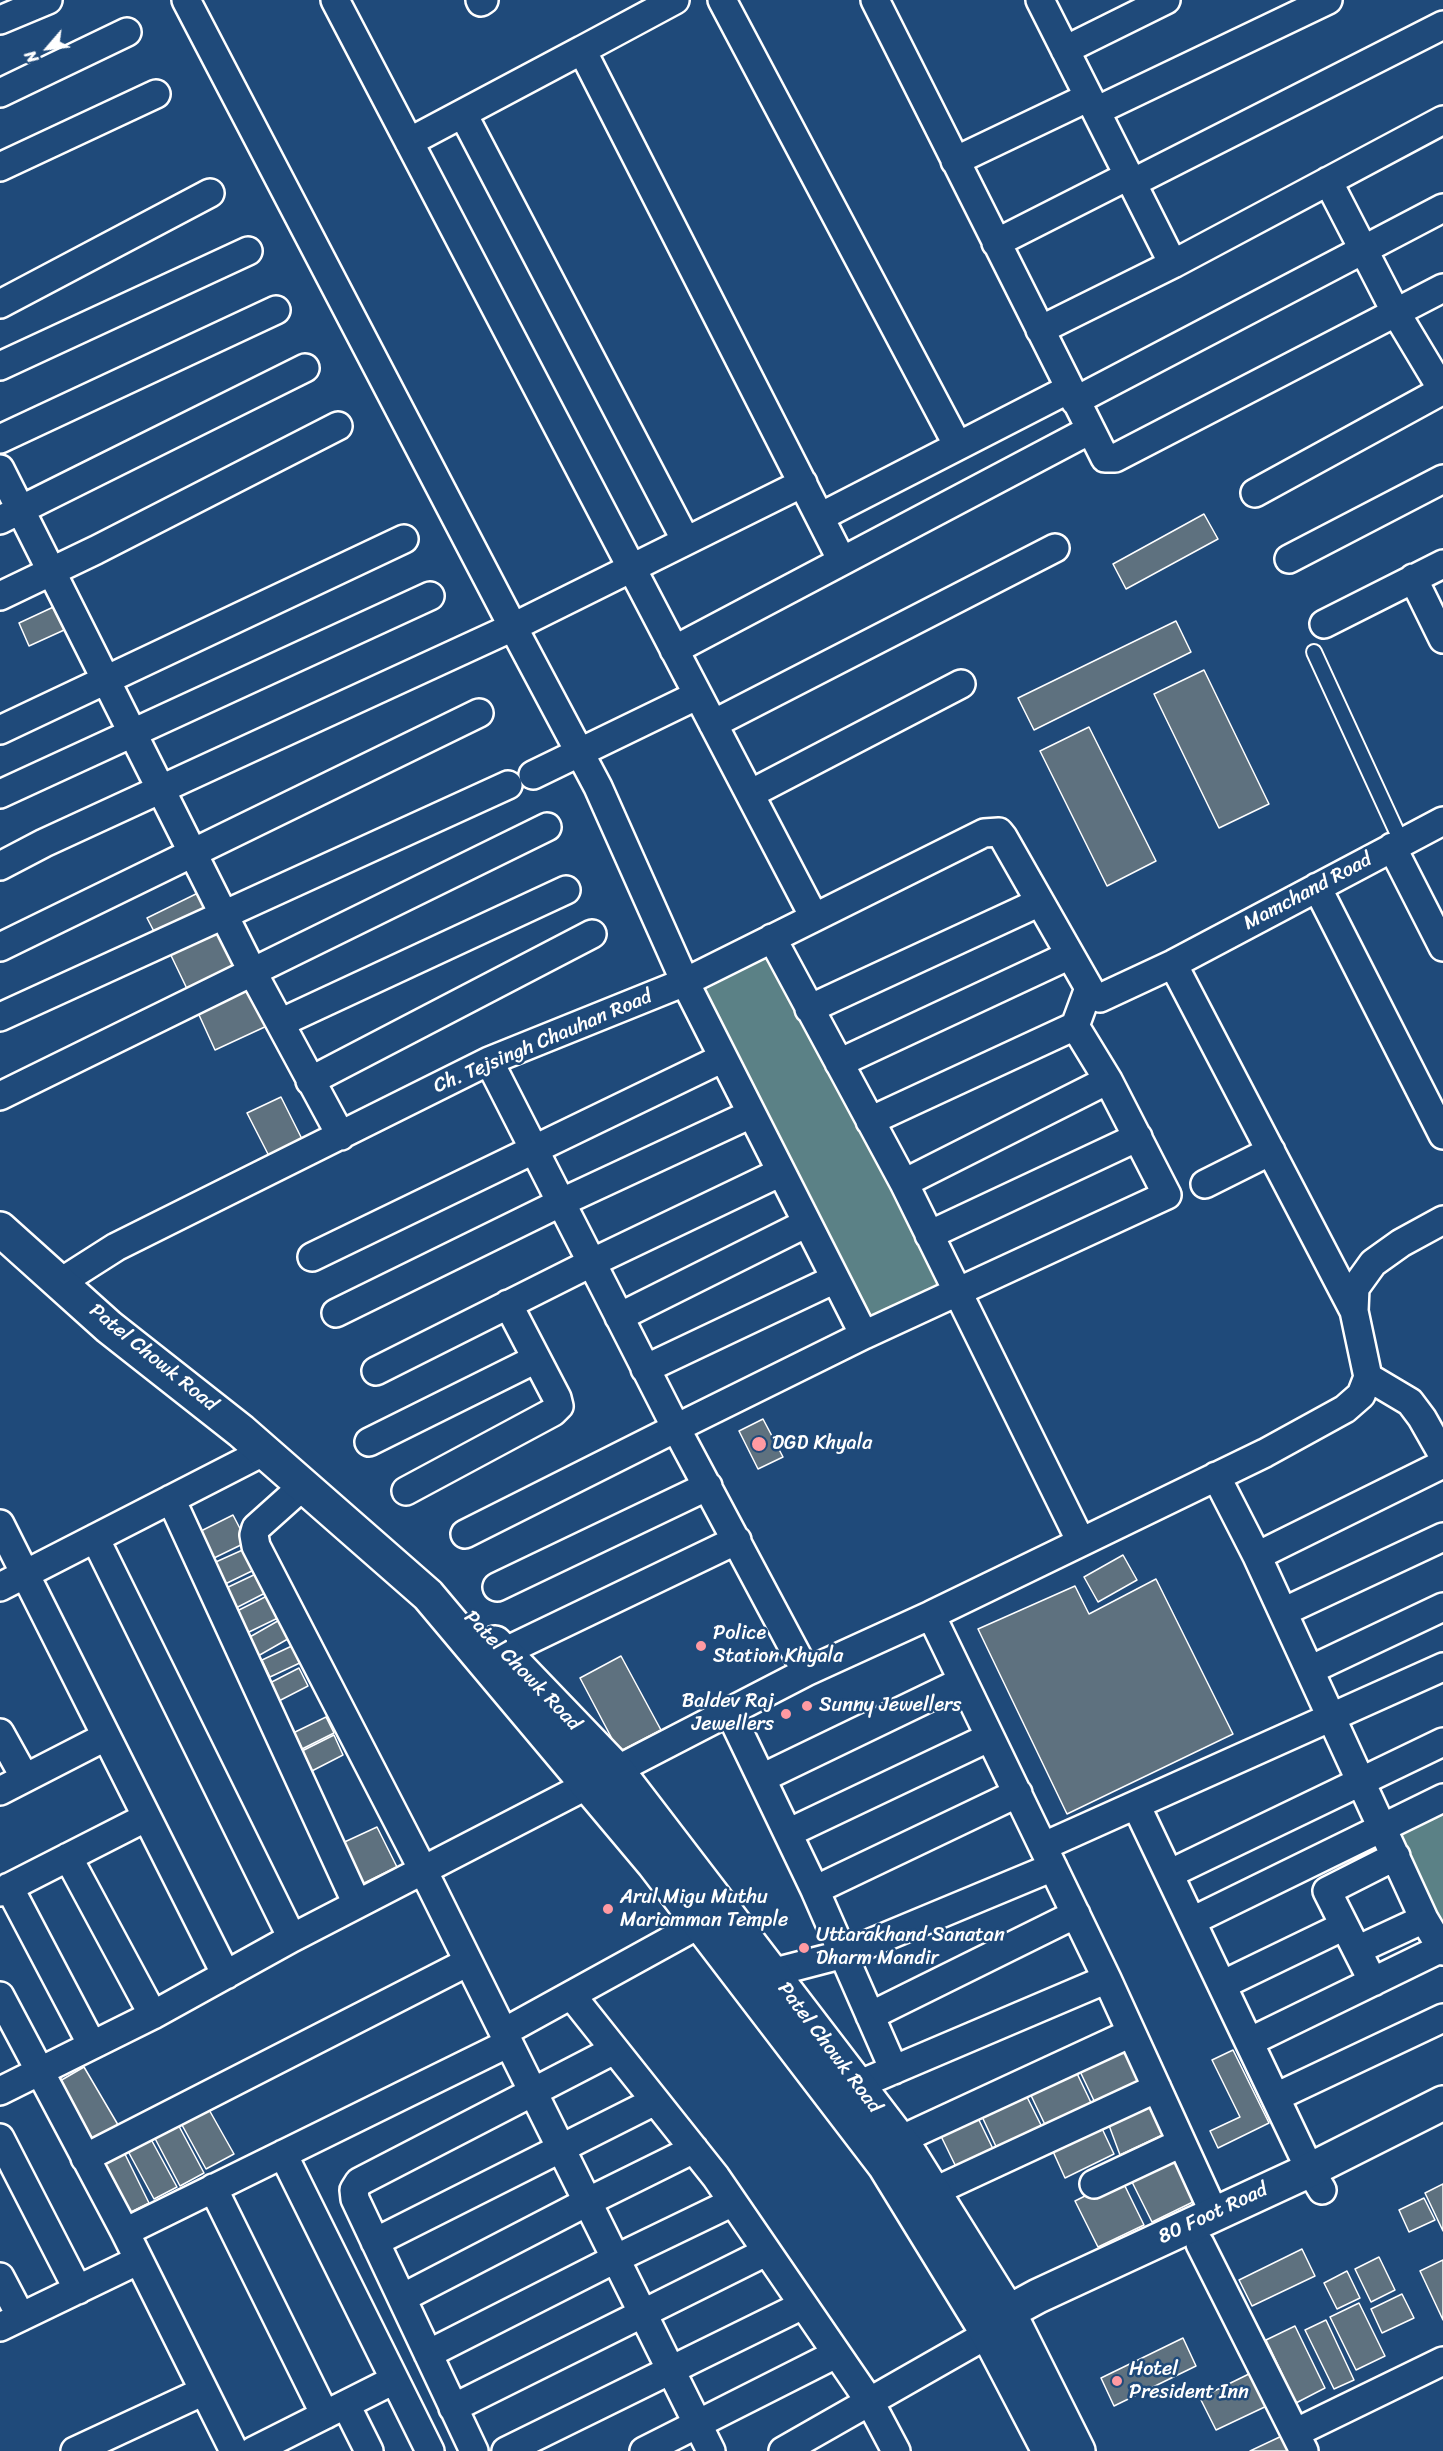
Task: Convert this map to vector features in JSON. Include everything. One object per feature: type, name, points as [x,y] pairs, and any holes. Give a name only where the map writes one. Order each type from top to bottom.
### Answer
[{"type":"street","points":[[0,20],[48,0]]},
{"type":"street","points":[[186,0],[598,787],[685,982],[864,1335]]},
{"type":"street","points":[[335,0],[814,917]]},
{"type":"street","points":[[409,142],[675,0]]},
{"type":"street","points":[[722,0],[958,446]]},
{"type":"street","points":[[875,0],[1072,395],[1103,456],[1108,459],[1115,458],[1443,288]]},
{"type":"street","points":[[1040,0],[1173,264]]},
{"type":"street","points":[[955,161],[1092,104],[1328,0]]},
{"type":"street","points":[[1065,50],[1154,3]]},
{"type":"street","points":[[996,243],[1443,25]]},
{"type":"street","points":[[0,93],[127,32]]},
{"type":"street","points":[[582,50],[842,561]]},
{"type":"street","points":[[0,167],[156,94]]},
{"type":"street","points":[[463,114],[686,541]]},
{"type":"street","points":[[1040,330],[1173,264],[1443,120]]},
{"type":"street","points":[[1255,493],[1443,391],[1395,311],[1328,182]]},
{"type":"street","points":[[0,304],[210,193]]},
{"type":"street","points":[[820,517],[958,446],[1072,395],[1443,208]]},
{"type":"street","points":[[0,366],[248,251]]},
{"type":"street","points":[[0,439],[276,310]]},
{"type":"street","points":[[10,515],[305,368]]},
{"type":"street","points":[[0,596],[338,426]]},
{"type":"street","points":[[674,650],[1090,430]]},
{"type":"street","points":[[0,469],[10,515],[51,571],[253,973],[341,1136]]},
{"type":"street","points":[[1289,559],[1443,479]]},
{"type":"street","points":[[0,866],[513,627],[803,483]]},
{"type":"street","points":[[0,730],[404,539]]},
{"type":"street","points":[[712,724],[1055,548]]},
{"type":"street","points":[[1324,624],[1443,564]]},
{"type":"street","points":[[1413,578],[1443,639]]},
{"type":"street","points":[[0,794],[430,596]]},
{"type":"street","points":[[750,794],[961,684]]},
{"type":"street","points":[[533,775],[698,695]]},
{"type":"street","points":[[0,947],[479,713]]},
{"type":"street","points":[[0,1017],[508,785]]},
{"type":"street","name":"Mamchand Road","points":[[1089,988],[1095,997],[1103,998],[1173,964],[1443,821]]},
{"type":"street","points":[[0,1096],[547,827]]},
{"type":"street","name":"Ch. Tejsingh Chauhan Road","points":[[73,1292],[116,1247],[489,1061],[685,982],[984,833],[999,832],[1040,902]]},
{"type":"street","points":[[1397,844],[1443,946]]},
{"type":"street","points":[[1317,887],[1443,1135]]},
{"type":"street","points":[[280,1023],[566,890]]},
{"type":"street","points":[[809,1009],[1040,902],[1089,988],[1075,1026],[870,1121]]},
{"type":"street","points":[[310,1081],[592,934]]},
{"type":"street","points":[[772,938],[904,1183],[1081,1542]]},
{"type":"street","points":[[839,1063],[1070,955]]},
{"type":"street","points":[[1173,964],[1354,1311]]},
{"type":"street","points":[[465,1533],[864,1335],[1167,1195],[1108,1080],[1075,1026]]},
{"type":"street","points":[[312,1257],[535,1147],[723,1058]]},
{"type":"street","points":[[489,1061],[535,1147],[645,1369],[806,1672]]},
{"type":"street","points":[[904,1183],[1108,1080]]},
{"type":"street","points":[[336,1313],[562,1202],[751,1114]]},
{"type":"street","points":[[929,1235],[1138,1137]]},
{"type":"street","points":[[1205,1184],[1271,1151]]},
{"type":"street","points":[[376,1371],[593,1262],[781,1172]]},
{"type":"street","points":[[619,1317],[807,1223]]},
{"type":"street","points":[[0,2091],[153,2014],[292,1938],[588,1785],[616,1768],[730,1713],[806,1672],[931,1615],[1216,1476],[1345,1410],[1361,1395],[1368,1377],[1354,1311],[1355,1288],[1373,1263],[1401,1243],[1441,1227]]},
{"type":"street","points":[[0,1229],[73,1292]]},
{"type":"street","points":[[645,1369],[835,1279]]},
{"type":"street","name":"Patel Chowk Road","points":[[73,1292],[109,1327],[265,1451],[428,1595],[588,1785],[713,1918],[771,1972],[900,2140],[933,2192],[999,2324]]},
{"type":"street","name":"Patel Chowk Road","points":[[73,1292],[122,1312],[286,1439],[440,1586],[616,1768],[713,1918],[885,2166],[999,2324]]},
{"type":"street","points":[[406,1491],[553,1412],[558,1406],[557,1398],[508,1304]]},
{"type":"street","points":[[369,1442],[536,1359]]},
{"type":"street","points":[[1368,1377],[1410,1402],[1443,1455]]},
{"type":"street","points":[[0,1587],[265,1451]]},
{"type":"street","points":[[1257,1556],[1443,1464]]},
{"type":"street","points":[[1216,1476],[1257,1556],[1330,1717],[1438,1940]]},
{"type":"street","points":[[304,1485],[256,1528],[254,1535],[256,1546],[423,1870],[711,2451]]},
{"type":"street","points":[[497,1587],[708,1486]]},
{"type":"street","points":[[171,1499],[357,1904]]},
{"type":"street","points":[[0,1524],[145,1818],[226,1975]]},
{"type":"street","points":[[1283,1612],[1443,1537]]},
{"type":"street","points":[[95,1538],[292,1938]]},
{"type":"street","points":[[504,1652],[737,1540]]},
{"type":"street","points":[[1310,1670],[1443,1607]]},
{"type":"street","points":[[931,1615],[1107,1979],[1214,2213]]},
{"type":"street","points":[[771,1972],[844,1954],[1048,1856],[1136,1805],[1443,1667]]},
{"type":"street","points":[[762,1778],[963,1681]]},
{"type":"street","points":[[730,1713],[815,1890],[894,2070]]},
{"type":"street","points":[[0,1732],[25,1778]]},
{"type":"street","points":[[0,1791],[105,1737]]},
{"type":"street","points":[[788,1833],[990,1737]]},
{"type":"street","points":[[1169,1874],[1443,1742]]},
{"type":"street","points":[[815,1890],[1018,1793]]},
{"type":"street","points":[[1192,1921],[1443,1797]]},
{"type":"street","points":[[1136,1805],[1316,2180]]},
{"type":"street","points":[[92,2045],[4,1889],[145,1818]]},
{"type":"street","points":[[1327,1891],[1396,1856]]},
{"type":"street","points":[[68,1857],[153,2014]]},
{"type":"street","points":[[1312,1861],[1373,1982]]},
{"type":"street","points":[[870,2016],[1076,1914]]},
{"type":"street","points":[[125,2232],[283,2154],[507,2038],[572,1996],[713,1918]]},
{"type":"street","points":[[1222,1984],[1344,1926]]},
{"type":"street","points":[[1357,1950],[1438,1940]]},
{"type":"street","points":[[1249,2042],[1373,1982],[1438,1940]]},
{"type":"street","points":[[85,2158],[468,1962]]},
{"type":"street","points":[[858,2085],[1107,1979]]},
{"type":"street","points":[[0,1996],[125,2232],[234,2451]]},
{"type":"street","points":[[572,1996],[733,2202],[870,2402],[896,2451]]},
{"type":"street","points":[[1276,2097],[1443,2018]]},
{"type":"street","points":[[900,2140],[1131,2032]]},
{"type":"street","points":[[474,2451],[355,2199],[354,2190],[359,2182],[614,2050]]},
{"type":"street","points":[[933,2192],[1157,2088]]},
{"type":"street","points":[[375,2242],[655,2101]]},
{"type":"street","name":"80 Foot Road","points":[[999,2324],[1047,2315],[1200,2244],[1316,2180],[1443,2103]]},
{"type":"street","name":"80 Foot Road","points":[[999,2324],[1038,2296],[1214,2213],[1316,2180],[1443,2127]]},
{"type":"street","points":[[0,2138],[78,2290]]},
{"type":"street","points":[[1094,2184],[1181,2143]]},
{"type":"street","points":[[402,2298],[589,2201],[694,2150]]},
{"type":"street","points":[[283,2154],[430,2451]]},
{"type":"street","points":[[213,2188],[335,2410],[369,2451]]},
{"type":"street","points":[[428,2354],[733,2202]]},
{"type":"street","points":[[1200,2244],[1300,2442],[1443,2361]]},
{"type":"street","points":[[453,2408],[766,2252]]},
{"type":"street","points":[[0,2277],[10,2322],[139,2260]]},
{"type":"street","points":[[506,2451],[803,2305]]},
{"type":"street","points":[[783,2451],[870,2402],[999,2324]]},
{"type":"street","points":[[999,2324],[1048,2451]]},
{"type":"street","points":[[999,2324],[1078,2451]]},
{"type":"street","points":[[644,2451],[836,2354]]},
{"type":"street","points":[[253,2451],[299,2441],[335,2410],[394,2380]]},
{"type":"street","points":[[75,2451],[204,2391]]},
{"type":"lane","points":[[1314,652],[1397,844]]},
{"type":"green space","points":[[778,951],[957,1283],[871,1326],[694,996]]},
{"type":"green space","points":[[1443,1808],[1443,1922],[1436,1925],[1392,1832]]},
{"type":"building","points":[[1204,514],[1218,539],[1126,589],[1113,564]]},
{"type":"building","points":[[62,603],[73,626],[29,646],[19,623]]},
{"type":"building","points":[[1176,621],[1191,652],[1034,730],[1018,698]]},
{"type":"building","points":[[1204,670],[1269,804],[1219,828],[1154,694]]},
{"type":"building","points":[[1089,727],[1156,861],[1107,886],[1040,751]]},
{"type":"building","points":[[204,890],[215,913],[159,941],[147,918]]},
{"type":"building","points":[[217,919],[242,971],[190,995],[165,943]]},
{"type":"building","points":[[248,979],[269,1025],[215,1050],[194,1004]]},
{"type":"building","points":[[281,1097],[303,1141],[270,1158],[247,1113]]},
{"type":"building","points":[[763,1419],[783,1457],[758,1469],[739,1431]]},
{"type":"building","points":[[233,1515],[247,1542],[212,1559],[199,1532]]},
{"type":"building","points":[[247,1548],[256,1569],[219,1587],[209,1565]]},
{"type":"building","points":[[1123,1555],[1137,1580],[1098,1602],[1084,1577]]},
{"type":"building","points":[[260,1572],[269,1591],[232,1610],[222,1590]]},
{"type":"building","points":[[1156,1579],[1233,1734],[1067,1814],[978,1629],[1075,1586],[1089,1614]]},
{"type":"building","points":[[271,1594],[282,1616],[247,1633],[237,1611]]},
{"type":"building","points":[[283,1618],[293,1636],[258,1656],[248,1638]]},
{"type":"building","points":[[296,1644],[304,1661],[270,1677],[262,1660]]},
{"type":"building","points":[[621,1656],[661,1730],[619,1752],[580,1678]]},
{"type":"building","points":[[299,1668],[308,1686],[273,1704],[264,1686]]},
{"type":"building","points":[[326,1717],[334,1733],[298,1751],[291,1734]]},
{"type":"building","points":[[334,1735],[343,1755],[306,1774],[296,1754]]},
{"type":"building","points":[[377,1827],[397,1867],[358,1886],[338,1845]]},
{"type":"building","points":[[1124,2040],[1147,2086],[1098,2109],[1076,2063]]},
{"type":"building","points":[[1233,2050],[1269,2123],[1218,2148],[1210,2131],[1240,2117],[1212,2060]]},
{"type":"building","points":[[1072,2063],[1095,2111],[1049,2133],[1026,2085]]},
{"type":"building","points":[[84,2067],[124,2135],[93,2153],[53,2085]]},
{"type":"building","points":[[1022,2087],[1045,2133],[1000,2155],[978,2108]]},
{"type":"building","points":[[1152,2098],[1169,2132],[1120,2155],[1107,2120]]},
{"type":"building","points":[[203,2099],[234,2154],[206,2169],[176,2114]]},
{"type":"building","points":[[974,2110],[996,2155],[959,2173],[937,2128]]},
{"type":"building","points":[[173,2115],[204,2173],[180,2186],[149,2127]]},
{"type":"building","points":[[1098,2120],[1114,2154],[1065,2178],[1051,2147]]},
{"type":"building","points":[[146,2130],[177,2187],[154,2199],[123,2142]]},
{"type":"building","points":[[120,2144],[149,2203],[123,2216],[94,2157]]},
{"type":"building","points":[[1174,2154],[1197,2200],[1152,2222],[1129,2176]]},
{"type":"building","points":[[1121,2178],[1144,2225],[1098,2247],[1075,2201]]},
{"type":"building","points":[[1443,2184],[1443,2231],[1425,2193]]},
{"type":"building","points":[[1424,2198],[1435,2220],[1409,2232],[1399,2210]]},
{"type":"building","points":[[1302,2249],[1315,2276],[1252,2306],[1239,2280]]},
{"type":"building","points":[[1379,2257],[1395,2290],[1371,2302],[1355,2269]]},
{"type":"building","points":[[1443,2260],[1443,2320],[1420,2271]]},
{"type":"building","points":[[1347,2271],[1360,2298],[1337,2309],[1324,2283]]},
{"type":"building","points":[[1402,2294],[1414,2318],[1382,2333],[1371,2309]]},
{"type":"building","points":[[1359,2303],[1385,2356],[1356,2370],[1330,2317]]},
{"type":"building","points":[[1326,2320],[1354,2380],[1334,2389],[1305,2330]]},
{"type":"building","points":[[1295,2326],[1325,2388],[1296,2403],[1266,2340]]},
{"type":"building","points":[[1183,2338],[1196,2366],[1114,2406],[1101,2378]]},
{"type":"building","points":[[1255,2371],[1271,2404],[1216,2430],[1200,2398]]},
{"type":"building","points":[[1286,2434],[1294,2451],[1250,2451]]},
{"type":"place","name":"DGD Khyala","points":[[759,1444]]},
{"type":"place","name":"Police Station Khyala","points":[[701,1646]]},
{"type":"place","name":"Sunny Jewellers","points":[[807,1706]]},
{"type":"place","name":"Baldev Raj Jewellers","points":[[786,1714]]},
{"type":"place","name":"Arul Migu Muthu Mariamman Temple","points":[[608,1909]]},
{"type":"place","name":"Uttarakhand Sanatan Dharm Mandir","points":[[804,1948]]},
{"type":"place","name":"Hotel President Inn","points":[[1117,2381]]}]
